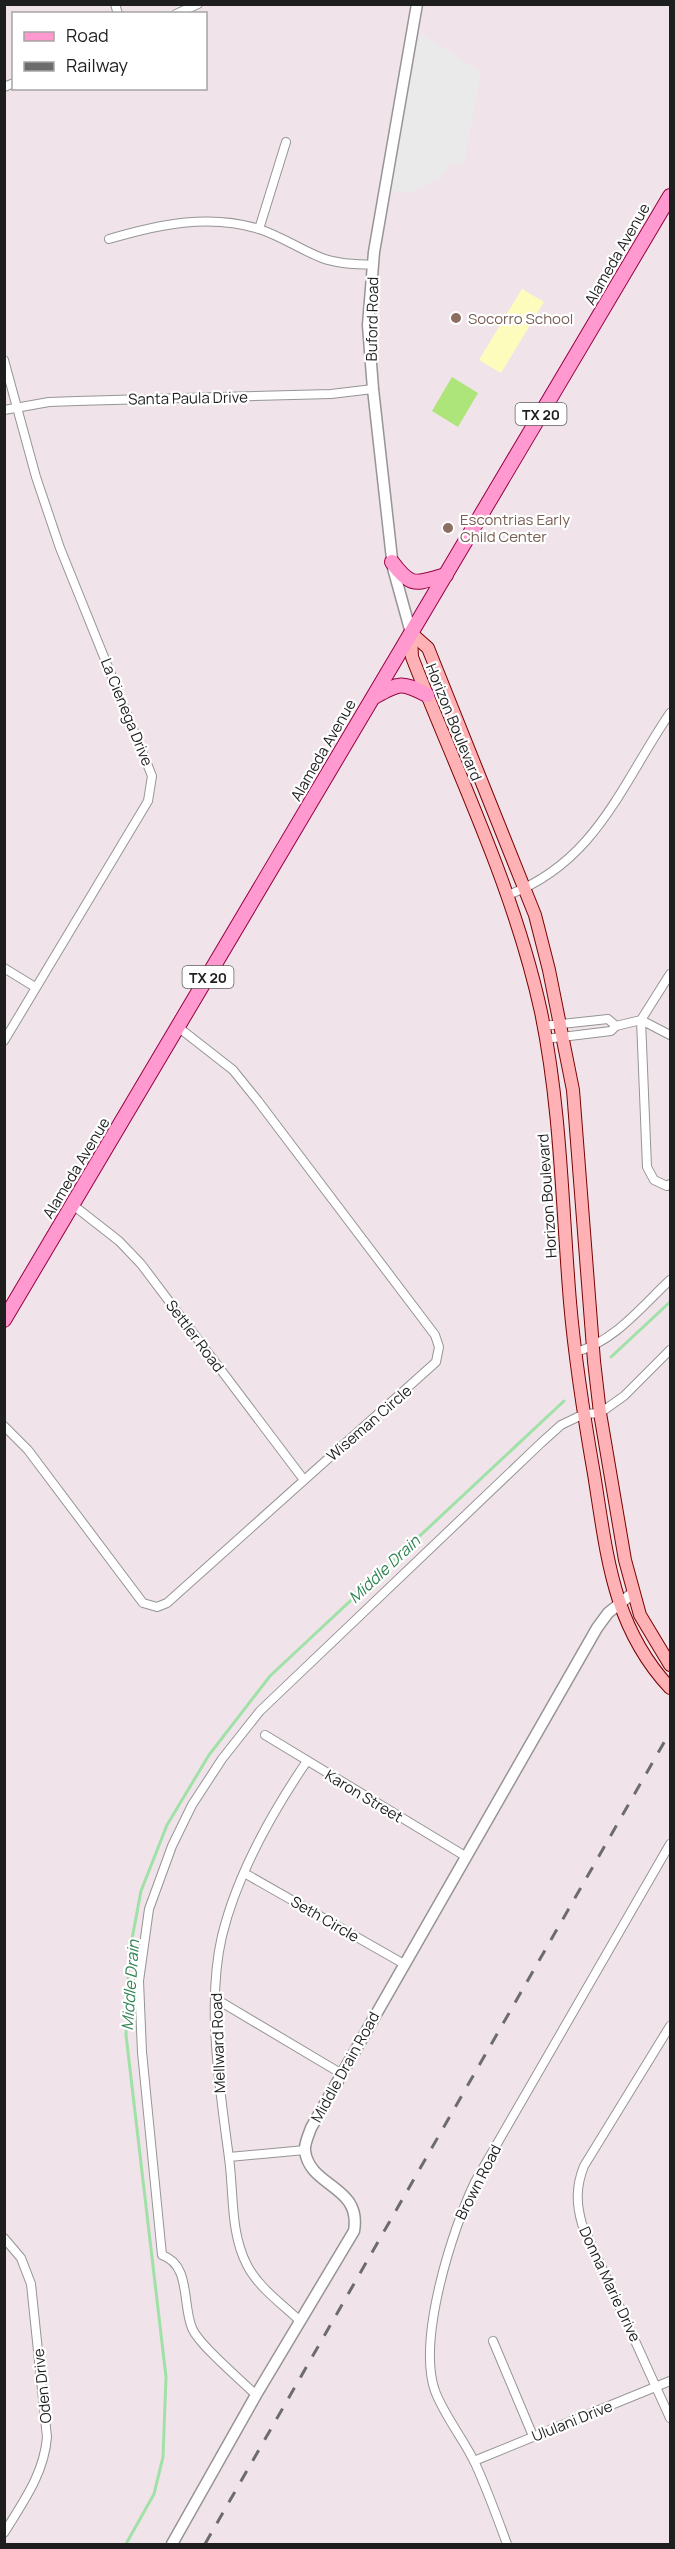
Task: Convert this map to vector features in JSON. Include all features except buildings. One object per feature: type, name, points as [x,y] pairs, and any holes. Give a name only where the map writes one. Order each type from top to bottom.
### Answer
[{"type":"main road","name":"Alameda Avenue","points":[[4,1320],[670,195]]},
{"type":"main road","points":[[392,562],[404,578],[412,582],[446,575]]},
{"type":"main road","name":"Horizon Boulevard","points":[[411,633],[412,657],[508,895],[527,955],[554,1082],[576,1352],[610,1575],[619,1605],[636,1641],[652,1667],[670,1688]]},
{"type":"main road","name":"Horizon Boulevard","points":[[411,633],[428,648],[535,915],[573,1090],[600,1413],[625,1560],[640,1615],[670,1665]]},
{"type":"main road","points":[[372,698],[401,684],[408,685],[427,695]]},
{"type":"street","points":[[180,12],[198,4]]},
{"type":"street","name":"Buford Road","points":[[411,633],[392,562],[372,389],[368,325],[373,265],[417,4]]},
{"type":"street","points":[[259,229],[286,142]]},
{"type":"street","points":[[109,239],[180,222],[239,224],[259,229],[329,260],[373,265]]},
{"type":"street","name":"La Cienega Drive","points":[[4,360],[36,477],[60,548],[152,777],[148,801],[4,1041]]},
{"type":"street","name":"Santa Paula Drive","points":[[4,410],[77,400],[331,394],[372,389]]},
{"type":"street","points":[[508,895],[524,890],[564,865],[592,836],[670,713]]},
{"type":"street","points":[[4,968],[35,987]]},
{"type":"street","points":[[670,974],[641,1020],[647,1167],[654,1180],[667,1186],[670,1184]]},
{"type":"street","points":[[543,1026],[608,1019],[616,1026]]},
{"type":"street","points":[[545,1039],[611,1031],[616,1026],[641,1020],[670,1035]]},
{"type":"street","name":"Wiseman Circle","points":[[4,1426],[28,1450],[143,1603],[150,1607],[157,1607],[167,1603],[429,1369],[438,1355],[438,1341],[233,1070],[178,1027]]},
{"type":"street","name":"Settler Road","points":[[73,1205],[119,1241],[141,1264],[304,1480]]},
{"type":"street","points":[[576,1352],[606,1340],[670,1280]]},
{"type":"street","points":[[256,2395],[192,2329],[180,2269],[173,2259],[162,2255],[142,2052],[139,1981],[149,1909],[172,1846],[192,1805],[222,1759],[260,1711],[561,1425],[584,1414],[600,1413],[624,1396],[670,1350]]},
{"type":"street","name":"Middle Drain Road","points":[[305,2150],[311,2128],[597,1628],[608,1613],[633,1593]]},
{"type":"street","name":"Karon Street","points":[[265,1735],[465,1856]]},
{"type":"street","name":"Mellward Road","points":[[300,2321],[255,2278],[246,2264],[236,2233],[220,2094],[216,1999],[222,1938],[228,1915],[266,1827],[307,1761]]},
{"type":"street","name":"Brown Road","points":[[507,2544],[474,2462],[445,2414],[430,2373],[430,2338],[452,2238],[475,2182],[670,1844]]},
{"type":"street","name":"Seth Circle","points":[[246,1874],[404,1964]]},
{"type":"street","points":[[216,1999],[342,2074]]},
{"type":"street","name":"Donna Marie Drive","points":[[670,2026],[584,2166],[577,2190],[577,2208],[582,2224],[670,2418]]},
{"type":"street","points":[[172,2544],[256,2395],[354,2231],[355,2216],[347,2198],[311,2166],[305,2150],[229,2157]]},
{"type":"street","name":"Oden Drive","points":[[4,2238],[21,2258],[31,2284],[47,2437],[46,2451],[38,2477],[4,2533]]},
{"type":"street","points":[[493,2341],[534,2436]]},
{"type":"street","name":"Ululani Drive","points":[[474,2462],[670,2381]]},
{"type":"shaded area","points":[[420,33],[481,72],[464,165],[450,164],[440,178],[412,192],[389,192]]},
{"type":"shaded area","points":[[522,289],[544,302],[501,373],[479,360]]},
{"type":"green space","points":[[452,377],[478,393],[458,427],[432,411]]},
{"type":"waterway","name":"Middle Drain","points":[[611,1357],[670,1302]]},
{"type":"waterway","name":"Middle Drain","points":[[126,2544],[154,2494],[163,2457],[166,2377],[126,2035],[129,1955],[141,1891],[167,1825],[209,1755],[270,1676],[564,1401]]},
{"type":"railway","points":[[205,2544],[670,1732]]},
{"type":"place","name":"Socorro School","points":[[456,318]]},
{"type":"place","name":"Escontrias Early Child Center","points":[[448,528]]}]
